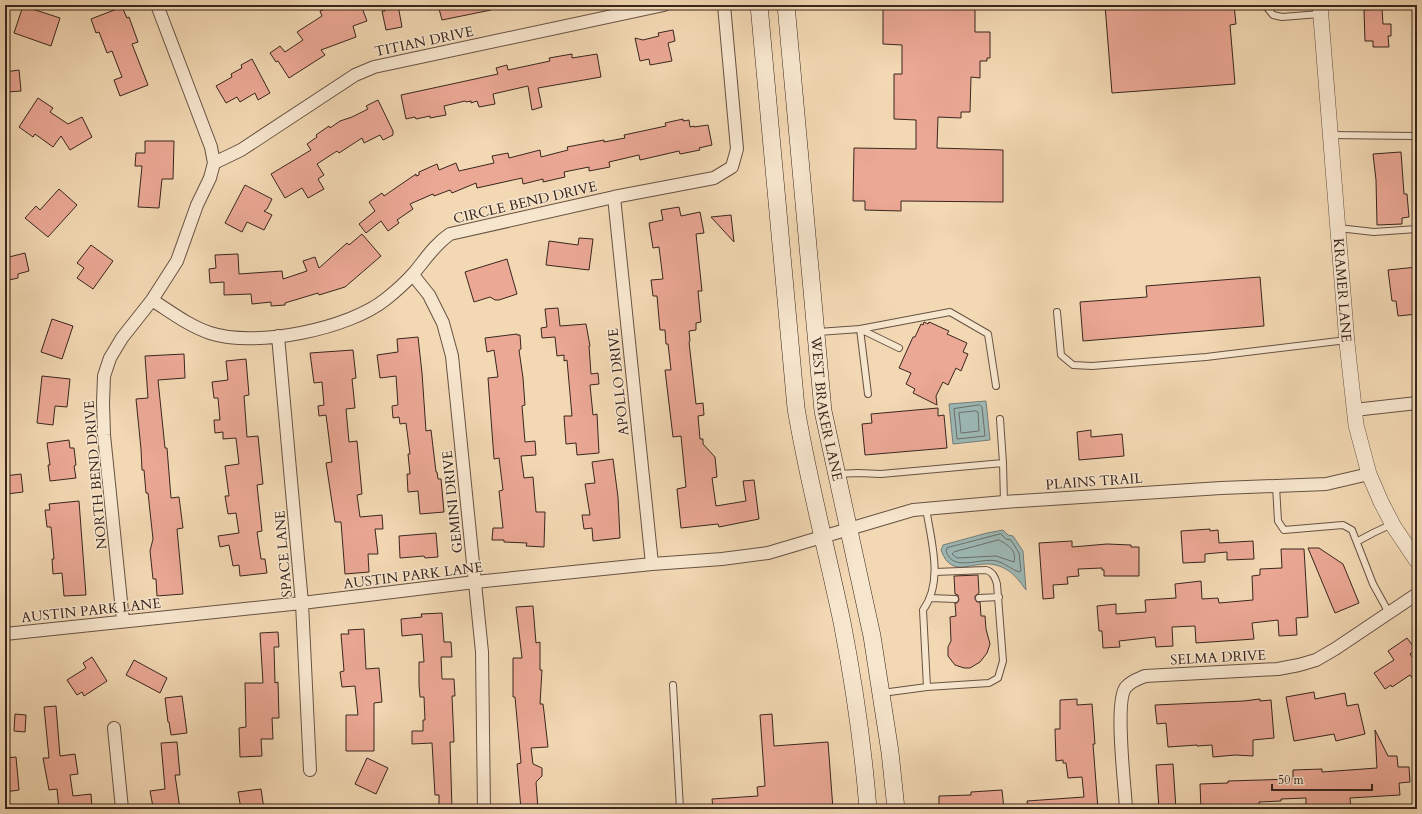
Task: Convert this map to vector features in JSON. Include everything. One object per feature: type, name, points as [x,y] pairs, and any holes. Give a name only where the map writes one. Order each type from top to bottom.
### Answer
[{"type":"main road","name":"WEST BRAKER LANE","points":[[758,5],[796,408],[803,450],[842,623],[857,711],[868,809]]},
{"type":"main road","name":"WEST BRAKER LANE","points":[[786,5],[823,411],[850,529],[872,636],[882,693],[896,809]]},
{"type":"main road","points":[[789,335],[816,332]]},
{"type":"street","name":"NORTH BEND DRIVE","points":[[123,621],[104,435],[104,376],[110,358],[122,338],[152,300],[177,261],[210,178],[214,163],[211,147],[157,5]]},
{"type":"street","name":"TITIAN DRIVE","points":[[214,163],[241,150],[355,75],[374,67],[664,5]]},
{"type":"street","name":"CIRCLE BEND DRIVE","points":[[152,300],[187,322],[210,333],[233,338],[278,336],[308,331],[338,324],[362,313],[386,299],[412,275],[441,240],[450,234],[714,178],[732,167],[737,149],[724,5]]},
{"type":"street","name":"KRAMER LANE","points":[[1320,9],[1354,410],[1362,450],[1369,474],[1381,502],[1393,524],[1417,561]]},
{"type":"street","name":"APOLLO DRIVE","points":[[614,198],[652,564]]},
{"type":"street","name":"GEMINI DRIVE","points":[[412,275],[429,294],[443,323],[452,356],[482,652],[484,809]]},
{"type":"street","name":"SPACE LANE","points":[[278,336],[302,603],[310,770]]},
{"type":"street","points":[[1354,410],[1417,403]]},
{"type":"street","name":"PLAINS TRAIL","points":[[823,537],[913,510],[926,508],[1221,488],[1326,484],[1369,474]]},
{"type":"street","name":"AUSTIN PARK LANE","points":[[5,634],[302,603],[475,582],[652,564],[722,559],[768,553],[823,537]]},
{"type":"street","name":"SELMA DRIVE","points":[[1126,809],[1120,714],[1122,696],[1126,687],[1133,681],[1145,676],[1278,668],[1299,665],[1316,660],[1417,594]]},
{"type":"street","points":[[114,728],[122,809]]},
{"type":"lane","points":[[1265,5],[1273,15],[1282,16],[1320,9]]},
{"type":"lane","points":[[1330,134],[1414,136]]},
{"type":"lane","points":[[1338,228],[1374,232],[1417,230]]},
{"type":"lane","points":[[816,332],[860,329],[950,312],[988,334],[996,386]]},
{"type":"lane","points":[[1057,312],[1061,354],[1073,365],[1092,366],[1125,362],[1206,357],[1347,340]]},
{"type":"lane","points":[[860,329],[899,348]]},
{"type":"lane","points":[[860,329],[868,394]]},
{"type":"lane","points":[[1000,419],[1004,502]]},
{"type":"lane","points":[[837,474],[881,474],[1002,463]]},
{"type":"lane","points":[[1276,486],[1278,521],[1284,530],[1343,525],[1352,530],[1358,541],[1373,584],[1389,613]]},
{"type":"lane","points":[[926,508],[935,572],[930,601],[923,610],[927,687]]},
{"type":"lane","points":[[1358,541],[1393,524]]},
{"type":"lane","points":[[882,693],[927,687],[989,683],[998,678],[1003,661],[998,584],[995,577],[990,571],[986,570],[935,572]]},
{"type":"lane","points":[[980,598],[998,597]]},
{"type":"lane","points":[[930,598],[955,599]]},
{"type":"lane","points":[[673,685],[680,809]]},
{"type":"water","points":[[986,401],[990,440],[953,444],[949,404]]},
{"type":"water","points":[[1003,530],[1008,535],[1013,536],[1023,551],[1026,590],[1014,575],[1006,569],[988,564],[957,567],[951,565],[941,550],[943,545]]},
{"type":"building","points":[[336,5],[361,5],[367,21],[353,26],[356,37],[321,50],[325,55],[289,78],[278,61],[276,62],[270,53],[280,46],[285,52],[303,40],[297,32],[322,16],[320,11]]},
{"type":"building","points":[[384,5],[398,5],[402,27],[386,30],[382,11],[385,11]]},
{"type":"building","points":[[438,5],[491,5],[491,10],[442,20]]},
{"type":"building","points":[[903,5],[975,5],[975,32],[990,32],[990,58],[987,58],[987,61],[980,61],[980,78],[971,77],[970,112],[961,112],[961,118],[938,117],[937,148],[1003,150],[1003,202],[901,201],[901,211],[865,210],[865,201],[853,201],[854,148],[916,149],[916,120],[894,119],[894,74],[902,74],[902,45],[883,44],[883,9],[903,9]]},
{"type":"building","points":[[1105,5],[1234,5],[1236,24],[1230,25],[1235,84],[1112,93]]},
{"type":"building","points":[[23,6],[60,18],[51,46],[14,33]]},
{"type":"building","points":[[122,7],[127,18],[129,17],[138,42],[132,44],[148,85],[120,96],[114,80],[122,77],[112,51],[107,53],[99,32],[96,33],[91,19]]},
{"type":"building","points":[[1382,9],[1383,24],[1391,24],[1391,36],[1388,36],[1389,47],[1373,47],[1373,41],[1365,41],[1364,10]]},
{"type":"building","points":[[673,30],[675,41],[668,43],[672,61],[650,65],[649,59],[640,61],[635,38],[643,40],[659,36],[658,33]]},
{"type":"building","points":[[572,54],[572,58],[597,54],[601,77],[538,88],[542,107],[532,110],[528,86],[493,94],[495,104],[479,107],[477,101],[471,103],[471,101],[465,101],[444,106],[446,115],[430,118],[430,116],[416,119],[415,117],[406,119],[401,95],[498,74],[496,68],[507,65],[508,70],[550,61],[549,58]]},
{"type":"building","points":[[252,59],[270,93],[258,100],[255,93],[240,102],[237,97],[226,103],[216,86],[232,77],[231,74],[242,68],[241,65]]},
{"type":"building","points":[[19,70],[21,91],[7,92],[5,72]]},
{"type":"building","points":[[38,98],[53,108],[50,112],[68,124],[82,117],[92,137],[70,150],[61,136],[53,147],[35,134],[33,137],[19,127]]},
{"type":"building","points":[[378,100],[393,131],[393,135],[383,140],[380,135],[364,143],[362,138],[339,153],[337,151],[317,164],[324,175],[318,179],[324,189],[308,198],[302,188],[285,198],[271,174],[311,150],[307,144],[317,137],[316,135],[329,126],[330,128],[340,121],[368,109],[366,106]]},
{"type":"building","points":[[683,119],[683,121],[689,120],[690,127],[708,125],[712,145],[699,148],[700,150],[680,154],[679,151],[640,160],[639,155],[609,162],[610,167],[589,171],[589,167],[564,172],[565,177],[543,182],[543,179],[523,184],[522,178],[477,188],[476,183],[452,193],[450,190],[434,196],[433,194],[410,204],[413,209],[397,220],[399,223],[388,231],[381,221],[366,233],[359,224],[375,211],[369,202],[382,193],[384,196],[416,174],[416,176],[419,175],[419,172],[437,164],[439,170],[456,163],[459,171],[494,163],[492,156],[508,153],[509,158],[540,150],[541,157],[568,150],[567,147],[604,140],[604,142],[625,138],[624,135],[666,126],[665,123]]},
{"type":"building","points":[[145,141],[174,141],[173,179],[162,179],[159,208],[138,207],[142,166],[135,166],[136,153],[145,153]]},
{"type":"building","points":[[1401,152],[1404,194],[1407,194],[1409,217],[1402,218],[1402,224],[1377,225],[1376,180],[1373,154]]},
{"type":"building","points":[[245,185],[272,199],[267,209],[264,211],[272,215],[264,230],[247,222],[242,232],[225,223]]},
{"type":"building","points":[[59,189],[77,205],[48,237],[25,218],[36,206],[40,210]]},
{"type":"building","points":[[679,207],[681,216],[700,212],[704,233],[696,234],[702,291],[698,291],[701,322],[696,323],[696,330],[689,331],[689,342],[696,404],[703,403],[704,415],[698,416],[700,439],[703,439],[703,444],[715,457],[717,477],[712,478],[716,506],[746,501],[743,481],[754,480],[759,519],[719,527],[718,524],[681,528],[677,489],[686,487],[681,436],[673,437],[665,370],[671,370],[668,344],[666,344],[665,330],[660,330],[657,296],[653,296],[651,280],[663,279],[659,247],[653,248],[649,223],[663,220],[661,210]]},
{"type":"building","points":[[731,215],[734,242],[711,217]]},
{"type":"building","points":[[362,234],[381,256],[345,287],[319,295],[318,293],[285,303],[285,305],[271,306],[271,302],[252,304],[251,294],[224,295],[224,282],[210,283],[209,269],[216,268],[215,255],[238,254],[239,274],[282,271],[283,279],[307,271],[303,261],[315,257],[319,268],[347,243],[349,245]]},
{"type":"building","points":[[579,238],[593,239],[589,270],[546,265],[549,241],[578,245]]},
{"type":"building","points":[[91,245],[113,261],[93,289],[77,278],[84,268],[77,263]]},
{"type":"building","points":[[25,253],[29,271],[18,274],[18,278],[5,281],[5,258]]},
{"type":"building","points":[[507,259],[517,294],[499,300],[495,300],[490,297],[474,302],[465,272]]},
{"type":"building","points":[[1417,267],[1417,314],[1398,316],[1396,301],[1392,301],[1388,270]]},
{"type":"building","points":[[1260,277],[1264,326],[1083,341],[1080,302],[1147,297],[1146,286]]},
{"type":"building","points":[[558,308],[560,326],[586,324],[590,346],[591,374],[598,373],[599,384],[590,385],[593,415],[597,414],[599,453],[577,455],[576,443],[566,444],[564,416],[572,416],[567,360],[564,361],[564,355],[557,356],[555,337],[542,338],[541,328],[547,327],[545,309]]},
{"type":"building","points":[[52,319],[73,326],[62,359],[41,352]]},
{"type":"building","points":[[924,322],[928,324],[929,322],[949,331],[947,334],[967,343],[963,352],[968,354],[961,371],[956,368],[948,385],[943,382],[936,396],[937,405],[913,393],[915,389],[906,384],[911,373],[899,368],[913,337],[915,337],[921,324],[923,325]]},
{"type":"building","points":[[517,334],[520,335],[521,349],[519,350],[525,405],[522,406],[525,442],[535,441],[536,455],[521,456],[524,478],[533,477],[536,512],[545,512],[544,547],[526,546],[527,543],[492,540],[493,528],[503,528],[499,491],[503,490],[499,458],[494,459],[488,378],[498,377],[494,350],[487,352],[485,338]]},
{"type":"building","points":[[418,337],[426,431],[431,430],[436,472],[438,479],[441,479],[444,512],[420,514],[418,491],[408,492],[407,474],[410,474],[408,454],[410,454],[406,423],[400,424],[399,417],[393,418],[392,406],[398,405],[396,376],[380,378],[377,355],[398,352],[397,339]]},
{"type":"building","points":[[353,350],[356,378],[352,379],[355,408],[346,409],[349,442],[357,441],[362,494],[357,495],[360,517],[382,515],[383,529],[375,529],[378,554],[368,554],[369,572],[345,574],[341,522],[335,522],[326,463],[332,462],[326,415],[319,416],[318,406],[324,405],[322,382],[314,383],[310,353]]},
{"type":"building","points":[[184,354],[185,378],[158,380],[165,448],[167,448],[171,498],[179,497],[183,528],[177,529],[183,594],[157,596],[156,579],[153,579],[150,551],[153,539],[148,493],[146,493],[144,470],[142,470],[136,399],[148,398],[145,356]]},
{"type":"building","points":[[246,359],[249,395],[244,396],[247,437],[258,436],[263,484],[257,485],[262,531],[257,532],[261,559],[265,559],[267,573],[240,576],[239,565],[233,566],[229,545],[220,547],[218,536],[239,533],[236,513],[228,514],[225,496],[229,496],[225,466],[239,464],[236,438],[223,439],[223,432],[215,433],[214,420],[220,420],[218,398],[214,398],[212,382],[228,380],[226,361]]},
{"type":"building","points":[[42,376],[70,379],[67,407],[55,406],[53,425],[37,423]]},
{"type":"building","points":[[938,408],[938,416],[944,415],[947,448],[865,455],[862,424],[872,423],[871,414]]},
{"type":"building","points":[[1091,430],[1091,437],[1122,434],[1124,456],[1079,460],[1077,432]]},
{"type":"building","points":[[69,440],[70,448],[74,448],[76,478],[50,481],[48,465],[50,465],[47,443]]},
{"type":"building","points":[[613,459],[618,497],[620,538],[593,541],[592,528],[584,529],[582,515],[590,515],[585,484],[595,483],[592,462]]},
{"type":"building","points":[[21,474],[23,492],[7,494],[5,476]]},
{"type":"building","points":[[79,501],[86,595],[64,596],[62,573],[53,574],[52,559],[54,559],[51,527],[47,527],[45,510],[50,510],[49,504]]},
{"type":"building","points":[[1210,529],[1210,531],[1218,530],[1219,543],[1253,541],[1254,559],[1227,560],[1227,552],[1205,554],[1205,562],[1183,563],[1181,531]]},
{"type":"building","points":[[436,533],[438,557],[425,558],[424,556],[400,558],[399,536]]},
{"type":"building","points":[[1072,541],[1072,547],[1107,544],[1131,545],[1131,547],[1139,547],[1139,576],[1104,576],[1104,570],[1102,570],[1102,568],[1078,569],[1079,576],[1067,577],[1068,584],[1053,585],[1054,598],[1043,599],[1039,543]]},
{"type":"building","points":[[1308,548],[1319,548],[1343,564],[1359,603],[1335,613]]},
{"type":"building","points":[[1281,549],[1304,549],[1308,617],[1296,618],[1297,635],[1279,636],[1278,620],[1252,623],[1254,639],[1196,643],[1195,626],[1172,627],[1173,646],[1156,647],[1155,637],[1119,641],[1120,647],[1103,648],[1102,631],[1099,631],[1097,606],[1116,604],[1116,614],[1146,612],[1145,600],[1176,598],[1175,584],[1201,581],[1202,599],[1218,598],[1219,603],[1253,600],[1252,576],[1260,575],[1260,569],[1282,568]]},
{"type":"building","points":[[978,575],[979,593],[975,596],[975,599],[977,602],[980,602],[981,616],[985,616],[986,629],[990,644],[987,653],[980,662],[970,668],[964,668],[955,665],[948,656],[948,647],[951,641],[950,617],[956,616],[955,603],[959,600],[958,595],[955,594],[954,576]]},
{"type":"building","points":[[533,606],[536,643],[540,642],[540,670],[542,670],[540,704],[543,704],[548,747],[531,748],[533,764],[542,768],[542,776],[536,782],[538,809],[521,809],[517,764],[521,763],[515,697],[513,697],[513,658],[522,658],[516,607]]},
{"type":"building","points":[[442,613],[444,642],[451,642],[452,657],[441,657],[442,679],[454,679],[455,696],[452,696],[454,742],[450,742],[452,809],[439,809],[439,795],[435,795],[432,743],[412,744],[412,731],[423,731],[423,720],[425,720],[424,697],[420,697],[419,685],[419,662],[424,662],[422,634],[402,636],[401,619],[422,617],[421,614]]},
{"type":"building","points":[[364,629],[366,669],[379,668],[382,702],[374,703],[374,751],[346,751],[346,715],[358,715],[355,686],[342,687],[340,672],[344,671],[341,634],[349,634],[348,630]]},
{"type":"building","points":[[278,632],[279,647],[274,647],[275,683],[278,682],[279,718],[272,718],[273,739],[261,739],[262,756],[240,757],[239,728],[246,727],[245,683],[263,683],[260,633]]},
{"type":"building","points":[[1407,638],[1416,650],[1410,654],[1417,664],[1417,685],[1410,675],[1392,687],[1391,685],[1385,689],[1374,673],[1394,660],[1388,651]]},
{"type":"building","points":[[92,657],[107,681],[84,696],[82,692],[77,695],[67,680],[86,668],[83,663]]},
{"type":"building","points":[[134,660],[167,678],[160,693],[126,675]]},
{"type":"building","points":[[1314,692],[1315,699],[1345,693],[1347,706],[1358,704],[1365,734],[1336,741],[1334,734],[1294,741],[1286,697]]},
{"type":"building","points":[[182,696],[187,733],[171,735],[165,698]]},
{"type":"building","points":[[1077,699],[1077,705],[1092,704],[1095,744],[1093,744],[1098,809],[1028,809],[1027,801],[1084,797],[1082,777],[1068,778],[1066,763],[1063,763],[1063,760],[1056,761],[1055,729],[1060,729],[1060,700]]},
{"type":"building","points":[[1260,699],[1260,701],[1271,700],[1274,738],[1253,740],[1253,756],[1235,755],[1213,757],[1212,745],[1168,747],[1166,723],[1157,724],[1155,705]]},
{"type":"building","points":[[56,706],[60,756],[75,754],[78,774],[70,775],[73,796],[91,794],[92,809],[59,809],[57,789],[49,790],[43,758],[49,758],[44,707]]},
{"type":"building","points":[[15,714],[26,715],[25,732],[14,731]]},
{"type":"building","points":[[772,714],[774,746],[828,742],[833,809],[713,809],[712,799],[758,796],[757,787],[765,786],[760,715]]},
{"type":"building","points":[[1375,730],[1388,756],[1397,756],[1398,767],[1409,767],[1410,782],[1399,783],[1400,795],[1350,798],[1351,809],[1306,809],[1306,798],[1259,802],[1260,809],[1201,809],[1200,784],[1228,783],[1228,781],[1293,779],[1293,770],[1322,769],[1322,772],[1377,768]]},
{"type":"building","points":[[177,742],[180,775],[175,775],[180,809],[157,809],[157,806],[153,807],[150,791],[165,789],[161,743]]},
{"type":"building","points":[[16,757],[19,790],[5,792],[5,758]]},
{"type":"building","points":[[367,758],[388,768],[376,794],[355,784]]},
{"type":"building","points":[[1173,764],[1176,809],[1159,809],[1156,765]]},
{"type":"building","points":[[261,789],[264,809],[241,809],[238,792]]},
{"type":"building","points":[[1002,790],[1004,809],[939,809],[939,796],[971,795],[971,792]]}]
